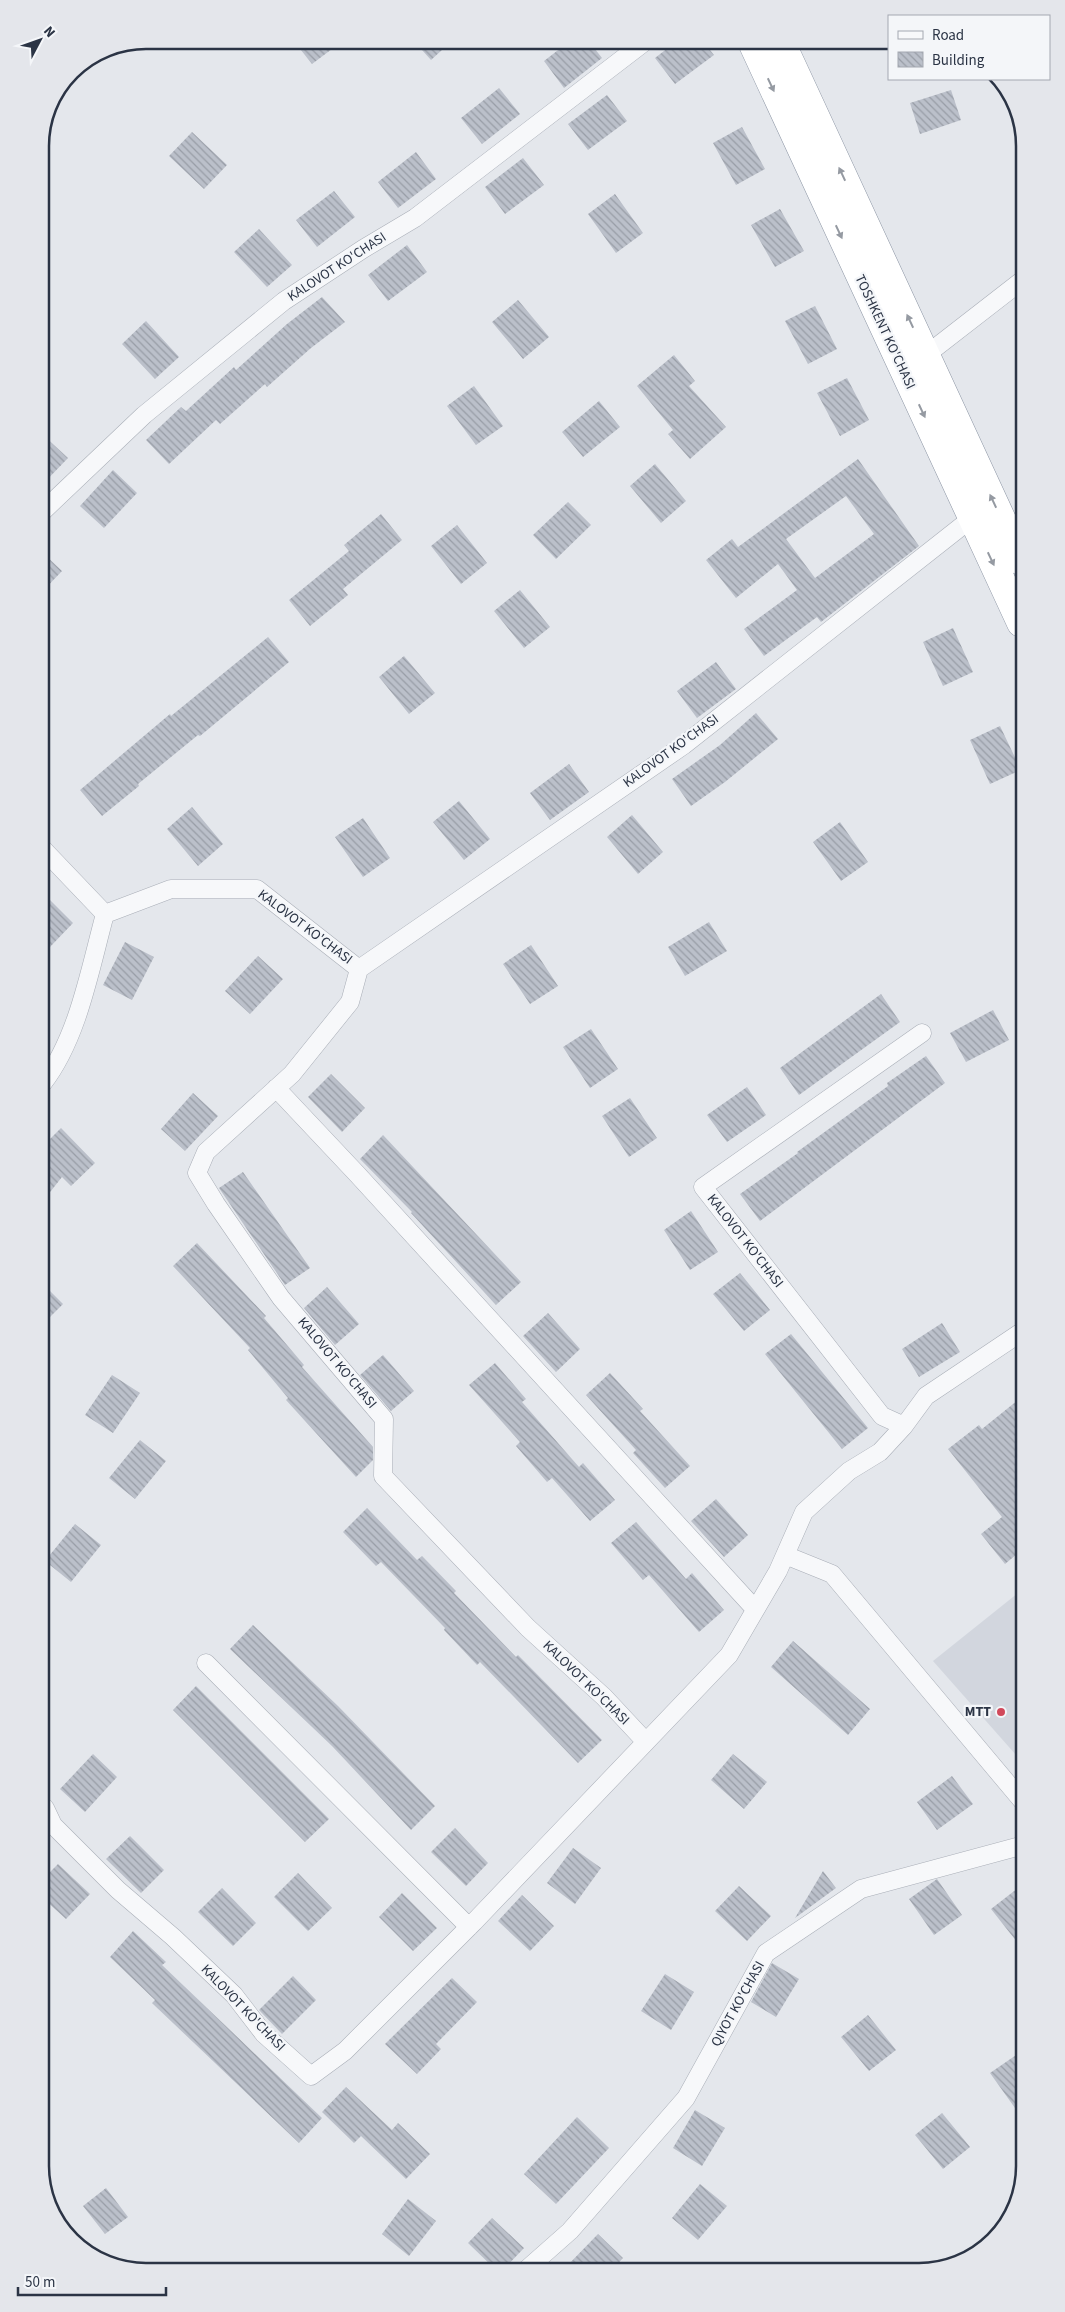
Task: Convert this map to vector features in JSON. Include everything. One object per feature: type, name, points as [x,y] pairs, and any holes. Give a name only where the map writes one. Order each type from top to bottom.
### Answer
[{"type":"highway","name":"TOSHKENT KO'CHASI","points":[[755,49],[1016,612]]},
{"type":"highway","name":"TOSHKENT KO'CHASI","points":[[784,49],[1016,552]]},
{"type":"street","name":"KALOVOT KO'CHASI","points":[[49,506],[144,415],[284,301],[363,249],[415,218],[636,49]]},
{"type":"street","points":[[926,354],[1016,285]]},
{"type":"street","name":"KALOVOT KO'CHASI","points":[[646,1742],[604,1697],[528,1628],[383,1476],[384,1418],[281,1298],[216,1204],[197,1173],[206,1152],[292,1074],[350,1002],[359,968],[684,745],[972,518]]},
{"type":"street","points":[[49,855],[105,914],[70,1035],[49,1075]]},
{"type":"street","name":"KALOVOT KO'CHASI","points":[[105,914],[171,889],[257,889],[359,968]]},
{"type":"street","name":"KALOVOT KO'CHASI","points":[[904,1426],[882,1416],[703,1187],[922,1033]]},
{"type":"street","points":[[276,1088],[357,1174],[755,1610]]},
{"type":"street","name":"KALOVOT KO'CHASI","points":[[49,1816],[53,1825],[118,1890],[173,1937],[234,1995],[264,2034],[311,2076],[345,2051],[469,1927],[729,1656],[785,1555],[804,1512],[848,1472],[880,1452],[904,1426],[926,1396],[1016,1340]]},
{"type":"street","points":[[785,1555],[832,1574],[1016,1793]]},
{"type":"street","points":[[206,1663],[469,1927]]},
{"type":"street","name":"QIYOT KO'CHASI","points":[[534,2263],[570,2231],[686,2098],[766,1953],[861,1889],[1016,1847]]},
{"type":"shaded area","name":"MTT","points":[[1016,1595],[1016,1755],[933,1661]]},
{"type":"building","points":[[300,49],[332,49],[312,64]]},
{"type":"building","points":[[421,49],[443,49],[431,60]]},
{"type":"building","points":[[559,49],[595,49],[602,58],[564,88],[544,61]]},
{"type":"building","points":[[666,49],[709,49],[714,55],[675,84],[655,58]]},
{"type":"building","points":[[499,88],[520,114],[482,144],[461,118]]},
{"type":"building","points":[[951,90],[961,120],[920,134],[910,103]]},
{"type":"building","points":[[607,95],[627,121],[588,150],[568,124]]},
{"type":"building","points":[[742,127],[765,169],[736,185],[713,143]]},
{"type":"building","points":[[192,132],[227,165],[204,189],[169,156]]},
{"type":"building","points":[[416,152],[436,179],[398,208],[378,182]]},
{"type":"building","points":[[523,158],[544,185],[505,214],[485,187]]},
{"type":"building","points":[[334,191],[355,217],[317,247],[296,220]]},
{"type":"building","points":[[615,194],[643,233],[616,253],[588,214]]},
{"type":"building","points":[[780,209],[804,251],[775,267],[751,225]]},
{"type":"building","points":[[259,229],[292,265],[267,287],[234,252]]},
{"type":"building","points":[[407,245],[427,272],[388,301],[368,275]]},
{"type":"building","points":[[322,297],[345,322],[311,348],[267,387],[265,384],[220,424],[216,420],[169,464],[146,440],[181,407],[186,411],[234,367],[236,370],[287,324]]},
{"type":"building","points":[[518,300],[549,337],[523,359],[492,322]]},
{"type":"building","points":[[815,306],[837,349],[808,364],[785,321]]},
{"type":"building","points":[[146,321],[179,357],[155,379],[122,344]]},
{"type":"building","points":[[674,355],[695,381],[689,386],[726,427],[690,459],[668,434],[673,430],[637,386]]},
{"type":"building","points":[[847,378],[869,420],[840,436],[817,393]]},
{"type":"building","points":[[474,386],[503,426],[476,445],[447,406]]},
{"type":"building","points":[[599,401],[620,427],[583,457],[562,432]]},
{"type":"building","points":[[49,440],[68,458],[49,478]]},
{"type":"building","points":[[858,459],[919,546],[821,622],[817,617],[764,656],[744,629],[797,590],[778,564],[736,598],[706,560],[732,539],[738,547]],"holes":[[[846,496],[874,534],[815,578],[786,539]]]},
{"type":"building","points":[[655,464],[686,501],[661,523],[630,486]]},
{"type":"building","points":[[113,470],[137,493],[104,528],[80,506]]},
{"type":"building","points":[[568,502],[591,525],[556,559],[533,535]]},
{"type":"building","points":[[381,514],[402,540],[343,589],[348,595],[310,626],[289,600],[349,551],[344,545]]},
{"type":"building","points":[[457,525],[487,563],[461,584],[431,546]]},
{"type":"building","points":[[49,559],[62,571],[49,585]]},
{"type":"building","points":[[520,590],[550,627],[524,648],[494,611]]},
{"type":"building","points":[[953,628],[973,672],[943,686],[923,642]]},
{"type":"building","points":[[268,637],[289,662],[200,736],[198,735],[138,784],[139,786],[102,816],[80,790],[170,714],[171,716]]},
{"type":"building","points":[[404,656],[435,693],[409,714],[379,677]]},
{"type":"building","points":[[716,662],[736,689],[697,718],[677,691]]},
{"type":"building","points":[[756,713],[778,739],[725,782],[691,806],[672,779],[720,745]]},
{"type":"building","points":[[1000,726],[1016,760],[1016,772],[990,784],[970,740]]},
{"type":"building","points":[[569,764],[589,792],[550,820],[530,793]]},
{"type":"building","points":[[459,801],[490,839],[464,860],[433,822]]},
{"type":"building","points":[[192,807],[223,844],[198,866],[167,829]]},
{"type":"building","points":[[632,815],[663,852],[638,874],[607,837]]},
{"type":"building","points":[[363,818],[390,858],[363,877],[335,837]]},
{"type":"building","points":[[840,822],[868,862],[841,881],[813,842]]},
{"type":"building","points":[[49,899],[73,923],[49,946]]},
{"type":"building","points":[[709,922],[727,951],[685,976],[668,947]]},
{"type":"building","points":[[125,942],[154,957],[132,1000],[103,985]]},
{"type":"building","points":[[531,945],[558,986],[530,1004],[503,964]]},
{"type":"building","points":[[258,956],[283,979],[250,1014],[225,991]]},
{"type":"building","points":[[881,994],[900,1022],[799,1095],[780,1068]]},
{"type":"building","points":[[993,1010],[1009,1040],[966,1062],[950,1033]]},
{"type":"building","points":[[591,1029],[618,1069],[590,1088],[563,1047]]},
{"type":"building","points":[[926,1056],[945,1083],[760,1221],[740,1194],[798,1153],[888,1086],[887,1083]]},
{"type":"building","points":[[331,1074],[365,1108],[342,1132],[308,1097]]},
{"type":"building","points":[[747,1087],[766,1115],[727,1142],[707,1115]]},
{"type":"building","points":[[193,1093],[218,1116],[185,1151],[161,1129]]},
{"type":"building","points":[[630,1098],[657,1138],[629,1157],[602,1116]]},
{"type":"building","points":[[61,1128],[95,1163],[71,1186],[62,1177],[49,1193],[49,1140]]},
{"type":"building","points":[[383,1135],[521,1282],[496,1305],[412,1212],[360,1159]]},
{"type":"building","points":[[243,1172],[310,1268],[285,1285],[219,1188]]},
{"type":"building","points":[[691,1211],[718,1252],[690,1270],[664,1230]]},
{"type":"building","points":[[197,1243],[266,1316],[264,1318],[304,1365],[302,1367],[373,1447],[373,1460],[356,1477],[286,1400],[288,1398],[248,1350],[250,1348],[173,1266]]},
{"type":"building","points":[[740,1273],[770,1310],[744,1331],[713,1294]]},
{"type":"building","points":[[327,1287],[359,1324],[335,1345],[304,1308]]},
{"type":"building","points":[[49,1290],[63,1304],[49,1318]]},
{"type":"building","points":[[548,1313],[580,1349],[556,1372],[523,1336]]},
{"type":"building","points":[[942,1323],[960,1352],[919,1377],[902,1349]]},
{"type":"building","points":[[791,1334],[868,1428],[842,1449],[765,1354]]},
{"type":"building","points":[[383,1355],[414,1391],[391,1411],[360,1375]]},
{"type":"building","points":[[495,1363],[526,1399],[522,1402],[579,1467],[583,1463],[615,1500],[590,1521],[552,1478],[547,1482],[516,1446],[520,1442],[469,1385]]},
{"type":"building","points":[[610,1373],[643,1409],[640,1411],[690,1466],[665,1488],[633,1453],[636,1450],[586,1395]]},
{"type":"building","points":[[112,1375],[140,1393],[113,1433],[85,1415]]},
{"type":"building","points":[[1016,1402],[1016,1555],[1005,1564],[981,1534],[1002,1517],[948,1449],[979,1425],[982,1429]]},
{"type":"building","points":[[140,1440],[166,1461],[135,1499],[109,1478]]},
{"type":"building","points":[[716,1499],[748,1535],[724,1557],[691,1521]]},
{"type":"building","points":[[367,1508],[417,1560],[422,1556],[456,1591],[454,1593],[516,1657],[518,1655],[602,1740],[578,1763],[480,1662],[477,1665],[444,1630],[445,1628],[381,1562],[376,1566],[343,1532]]},
{"type":"building","points":[[636,1522],[686,1579],[692,1573],[724,1610],[699,1632],[649,1575],[643,1580],[611,1543]]},
{"type":"building","points":[[75,1524],[101,1545],[71,1582],[49,1564],[49,1556]]},
{"type":"building","points":[[253,1625],[338,1706],[435,1806],[411,1830],[332,1746],[230,1649]]},
{"type":"building","points":[[793,1641],[870,1709],[848,1735],[771,1667]]},
{"type":"building","points":[[196,1686],[329,1819],[305,1842],[173,1710]]},
{"type":"building","points":[[93,1754],[117,1777],[85,1812],[60,1789]]},
{"type":"building","points":[[733,1754],[767,1782],[744,1809],[711,1780]]},
{"type":"building","points":[[952,1776],[973,1804],[937,1830],[917,1802]]},
{"type":"building","points":[[455,1828],[488,1863],[466,1886],[431,1852]]},
{"type":"building","points":[[130,1836],[164,1870],[141,1893],[106,1859]]},
{"type":"building","points":[[573,1848],[601,1868],[575,1904],[547,1883]]},
{"type":"building","points":[[58,1864],[90,1894],[66,1919],[49,1904],[49,1873]]},
{"type":"building","points":[[823,1871],[836,1888],[795,1918]]},
{"type":"building","points":[[298,1873],[332,1908],[308,1931],[274,1897]]},
{"type":"building","points":[[937,1879],[962,1915],[934,1935],[909,1899]]},
{"type":"building","points":[[739,1886],[771,1916],[747,1941],[715,1911]]},
{"type":"building","points":[[222,1888],[256,1923],[233,1946],[198,1912]]},
{"type":"building","points":[[1016,1890],[1016,1941],[991,1909]]},
{"type":"building","points":[[402,1893],[437,1928],[413,1951],[379,1917]]},
{"type":"building","points":[[522,1895],[554,1926],[530,1951],[498,1921]]},
{"type":"building","points":[[133,1931],[166,1962],[162,1965],[322,2118],[299,2143],[152,2003],[155,2000],[110,1957]]},
{"type":"building","points":[[772,1963],[799,1979],[776,2017],[751,2002]]},
{"type":"building","points":[[665,1974],[694,1992],[671,2030],[641,2011]]},
{"type":"building","points":[[293,1976],[316,2000],[282,2034],[259,2010]]},
{"type":"building","points":[[452,1978],[477,2002],[436,2044],[441,2049],[417,2074],[385,2044]]},
{"type":"building","points":[[868,2015],[896,2050],[869,2071],[841,2037]]},
{"type":"building","points":[[1016,2055],[1016,2109],[990,2073]]},
{"type":"building","points":[[346,2087],[392,2130],[398,2123],[430,2154],[406,2179],[361,2136],[354,2143],[322,2112]]},
{"type":"building","points":[[695,2110],[725,2128],[702,2166],[673,2148]]},
{"type":"building","points":[[942,2113],[970,2147],[943,2169],[915,2135]]},
{"type":"building","points":[[577,2117],[609,2148],[556,2204],[524,2174]]},
{"type":"building","points":[[700,2184],[727,2206],[698,2240],[672,2218]]},
{"type":"building","points":[[106,2188],[128,2217],[105,2234],[83,2206]]},
{"type":"building","points":[[408,2199],[436,2221],[409,2256],[382,2234]]},
{"type":"building","points":[[492,2218],[524,2248],[510,2263],[489,2263],[468,2243]]},
{"type":"building","points":[[598,2234],[623,2258],[618,2263],[570,2263]]},
{"type":"place","name":"MTT","points":[[1001,1712]]}]
